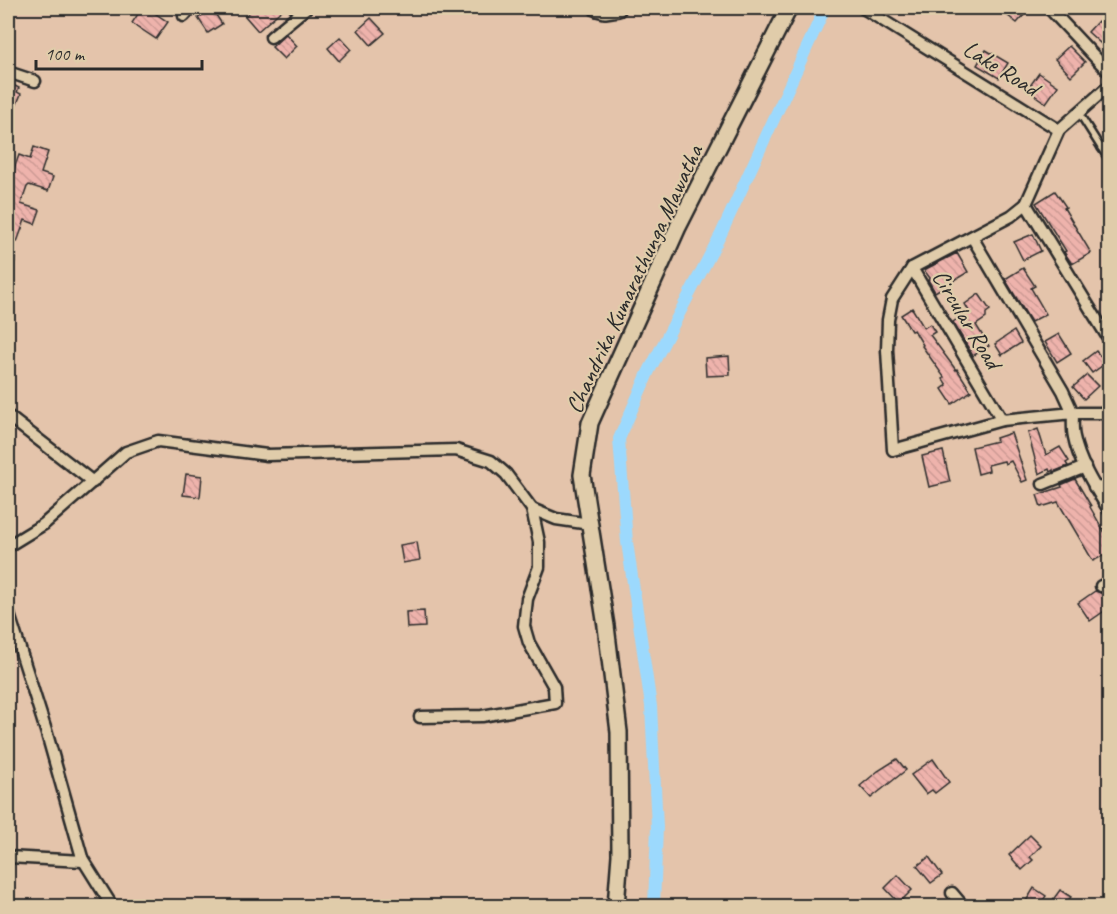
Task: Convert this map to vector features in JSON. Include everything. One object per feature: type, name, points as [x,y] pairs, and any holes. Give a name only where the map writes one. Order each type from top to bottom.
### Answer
[{"type":"main road","points":[[597,8],[605,10],[618,8]]},
{"type":"main road","name":"Chandrika Kumarathunga Mawatha","points":[[616,906],[620,855],[619,732],[606,626],[582,475],[590,423],[678,227],[789,8]]},
{"type":"street","points":[[271,37],[306,8]]},
{"type":"street","name":"Lake Road","points":[[863,8],[1059,130]]},
{"type":"street","points":[[1049,8],[1110,73]]},
{"type":"street","points":[[8,72],[35,81]]},
{"type":"street","points":[[1110,86],[1059,130],[1026,204],[1110,341]]},
{"type":"street","name":"Circular Road","points":[[1002,420],[912,268],[1011,216],[1026,204]]},
{"type":"street","points":[[972,237],[1063,391],[1073,413],[1074,438],[1085,467],[1094,487],[1110,512]]},
{"type":"street","points":[[912,268],[892,299],[888,320],[887,350],[893,450],[1002,420],[1073,413],[1110,413]]},
{"type":"street","points":[[8,416],[93,482]]},
{"type":"street","points":[[8,546],[44,524],[126,452],[158,441],[267,455],[456,450],[491,460],[506,474],[532,508],[539,542],[539,567],[527,599],[524,626],[529,644],[554,687],[555,703],[482,716],[420,717]]},
{"type":"street","points":[[1043,484],[1085,467]]},
{"type":"street","points":[[1094,487],[1110,488]]},
{"type":"street","points":[[532,508],[556,519],[590,524]]},
{"type":"street","points":[[8,611],[47,734],[82,858],[112,906]]},
{"type":"street","points":[[8,856],[83,861],[82,858]]},
{"type":"street","points":[[952,893],[963,906]]},
{"type":"lane","points":[[1079,113],[1110,162]]},
{"type":"lane","points":[[1101,148],[1110,143]]},
{"type":"lane","points":[[8,248],[10,250],[8,268]]},
{"type":"building","points":[[142,8],[147,8],[168,22],[156,39],[132,23]]},
{"type":"building","points":[[255,8],[284,8],[258,31],[245,16]]},
{"type":"building","points":[[998,8],[1017,8],[1025,14],[1017,23]]},
{"type":"building","points":[[212,9],[222,24],[208,33],[198,18]]},
{"type":"building","points":[[371,18],[385,33],[371,45],[358,30]]},
{"type":"building","points":[[1098,21],[1110,32],[1110,52],[1088,32]]},
{"type":"building","points":[[286,34],[297,46],[284,59],[272,47]]},
{"type":"building","points":[[340,37],[351,49],[339,61],[328,48]]},
{"type":"building","points":[[1069,46],[1085,62],[1071,76],[1055,59]]},
{"type":"building","points":[[986,50],[1008,63],[999,78],[977,65]]},
{"type":"building","points":[[1039,73],[1058,86],[1046,103],[1027,90]]},
{"type":"building","points":[[11,84],[19,88],[17,92],[21,94],[16,106],[8,102]]},
{"type":"building","points":[[34,147],[48,152],[41,173],[53,177],[48,191],[29,185],[27,187],[21,204],[40,210],[35,224],[25,220],[17,242],[8,238],[8,179],[10,180],[19,155],[30,159]]},
{"type":"building","points":[[1055,191],[1091,253],[1072,264],[1036,203]]},
{"type":"building","points":[[1033,234],[1041,251],[1023,260],[1014,242]]},
{"type":"building","points":[[957,253],[968,272],[935,292],[924,270]]},
{"type":"building","points":[[1023,268],[1035,286],[1031,288],[1046,314],[1031,322],[1005,279]]},
{"type":"building","points":[[979,294],[990,310],[986,313],[986,318],[976,325],[989,346],[973,356],[953,322],[969,311],[965,304]]},
{"type":"building","points":[[912,308],[924,328],[930,324],[935,332],[930,335],[971,391],[952,404],[942,389],[947,385],[944,377],[922,346],[914,330],[911,331],[901,315]]},
{"type":"building","points":[[1014,331],[1021,343],[1002,355],[995,344]]},
{"type":"building","points":[[1059,334],[1071,353],[1057,362],[1045,342]]},
{"type":"building","points":[[1096,351],[1106,363],[1092,373],[1083,361]]},
{"type":"building","points":[[729,356],[730,375],[706,376],[705,358]]},
{"type":"building","points":[[1087,375],[1098,386],[1084,399],[1073,387]]},
{"type":"building","points":[[1038,429],[1046,455],[1060,447],[1069,461],[1066,463],[1068,466],[1053,472],[1049,469],[1039,474],[1028,433]]},
{"type":"building","points":[[1011,433],[1027,480],[1022,482],[1011,461],[1005,464],[1004,461],[988,465],[989,471],[978,474],[972,447],[997,441],[996,438]]},
{"type":"building","points":[[943,451],[950,482],[929,487],[922,456]]},
{"type":"building","points":[[186,474],[202,476],[200,497],[183,495]]},
{"type":"building","points":[[1075,479],[1110,542],[1110,552],[1093,561],[1058,502],[1041,507],[1037,495],[1062,487],[1061,485]]},
{"type":"building","points":[[417,542],[420,560],[403,563],[400,545]]},
{"type":"building","points":[[1095,591],[1101,593],[1110,607],[1090,621],[1078,603]]},
{"type":"building","points":[[424,611],[425,627],[407,628],[406,612]]},
{"type":"building","points":[[897,759],[906,770],[871,798],[860,786]]},
{"type":"building","points":[[933,759],[949,782],[935,793],[932,790],[926,794],[911,775]]},
{"type":"building","points":[[1030,835],[1041,846],[1030,857],[1033,860],[1022,870],[1009,855]]},
{"type":"building","points":[[929,857],[942,875],[931,883],[917,866]]},
{"type":"building","points":[[898,875],[912,890],[899,903],[885,888]]},
{"type":"building","points":[[1034,888],[1046,896],[1039,906],[1023,906]]},
{"type":"building","points":[[1060,890],[1071,897],[1064,906],[1052,901]]},
{"type":"waterway","points":[[654,906],[657,827],[651,706],[627,542],[619,439],[648,373],[721,234],[825,8]]}]
